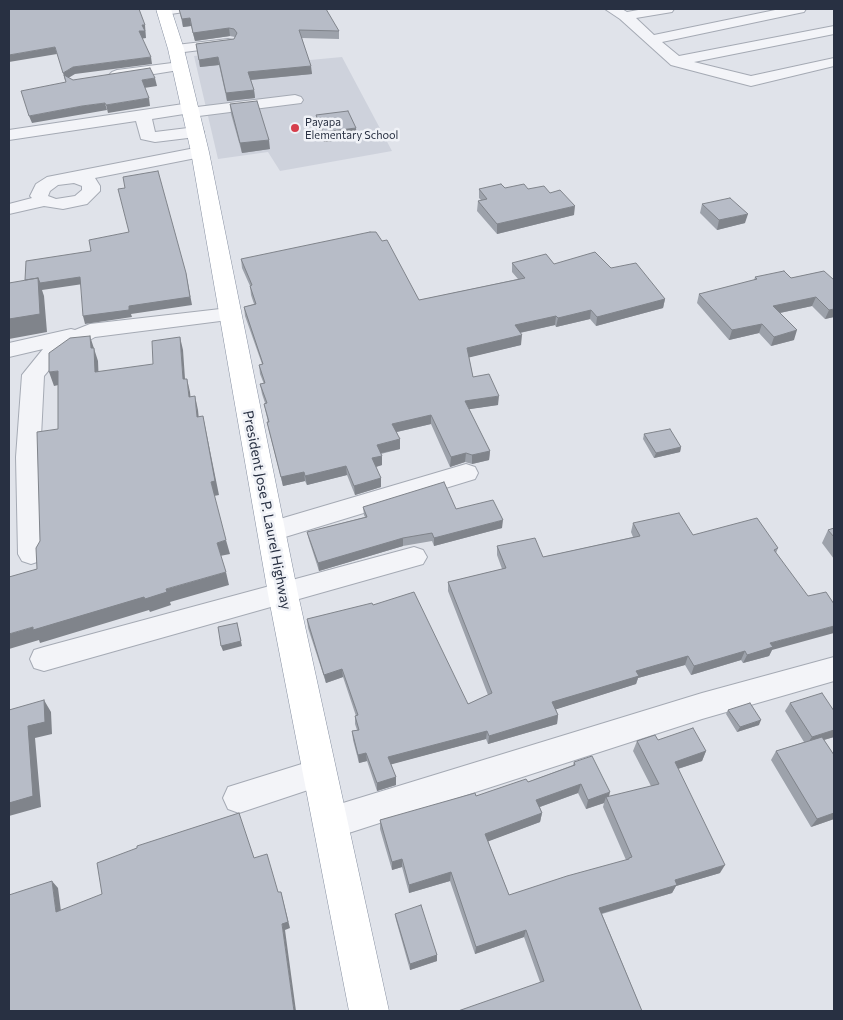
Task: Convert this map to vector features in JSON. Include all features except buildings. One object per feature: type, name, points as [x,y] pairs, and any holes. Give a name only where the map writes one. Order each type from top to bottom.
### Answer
[{"type":"highway","name":"President Jose P. Laurel Highway","points":[[169,9],[194,126],[283,594],[369,1011]]},
{"type":"street","points":[[618,13],[667,9]]},
{"type":"street","points":[[651,40],[799,9]]},
{"type":"street","points":[[618,13],[676,62],[751,81],[834,62]]},
{"type":"street","points":[[676,62],[834,30]]},
{"type":"street","points":[[104,77],[230,42]]},
{"type":"street","points":[[143,115],[147,135],[155,137],[295,100]]},
{"type":"street","points":[[9,135],[143,115],[194,126]]},
{"type":"street","points":[[76,178],[194,126]]},
{"type":"street","points":[[9,208],[44,201],[63,204],[81,200],[87,196],[91,186],[89,182],[76,178],[60,178],[46,184],[39,192],[39,196],[44,201]]},
{"type":"street","points":[[9,350],[90,332],[229,314]]},
{"type":"street","points":[[31,554],[18,460],[33,375],[52,352],[90,332]]},
{"type":"street","points":[[272,531],[466,473]]},
{"type":"street","points":[[44,659],[414,557]]},
{"type":"street","points":[[330,823],[702,706],[834,669]]},
{"type":"street","points":[[239,798],[321,772]]},
{"type":"shaded area","name":"Payapa Elementary School","points":[[272,47],[278,63],[342,57],[392,151],[280,171],[268,152],[218,159],[194,56]]},
{"type":"place","name":"Payapa Elementary School","points":[[295,128]]}]
